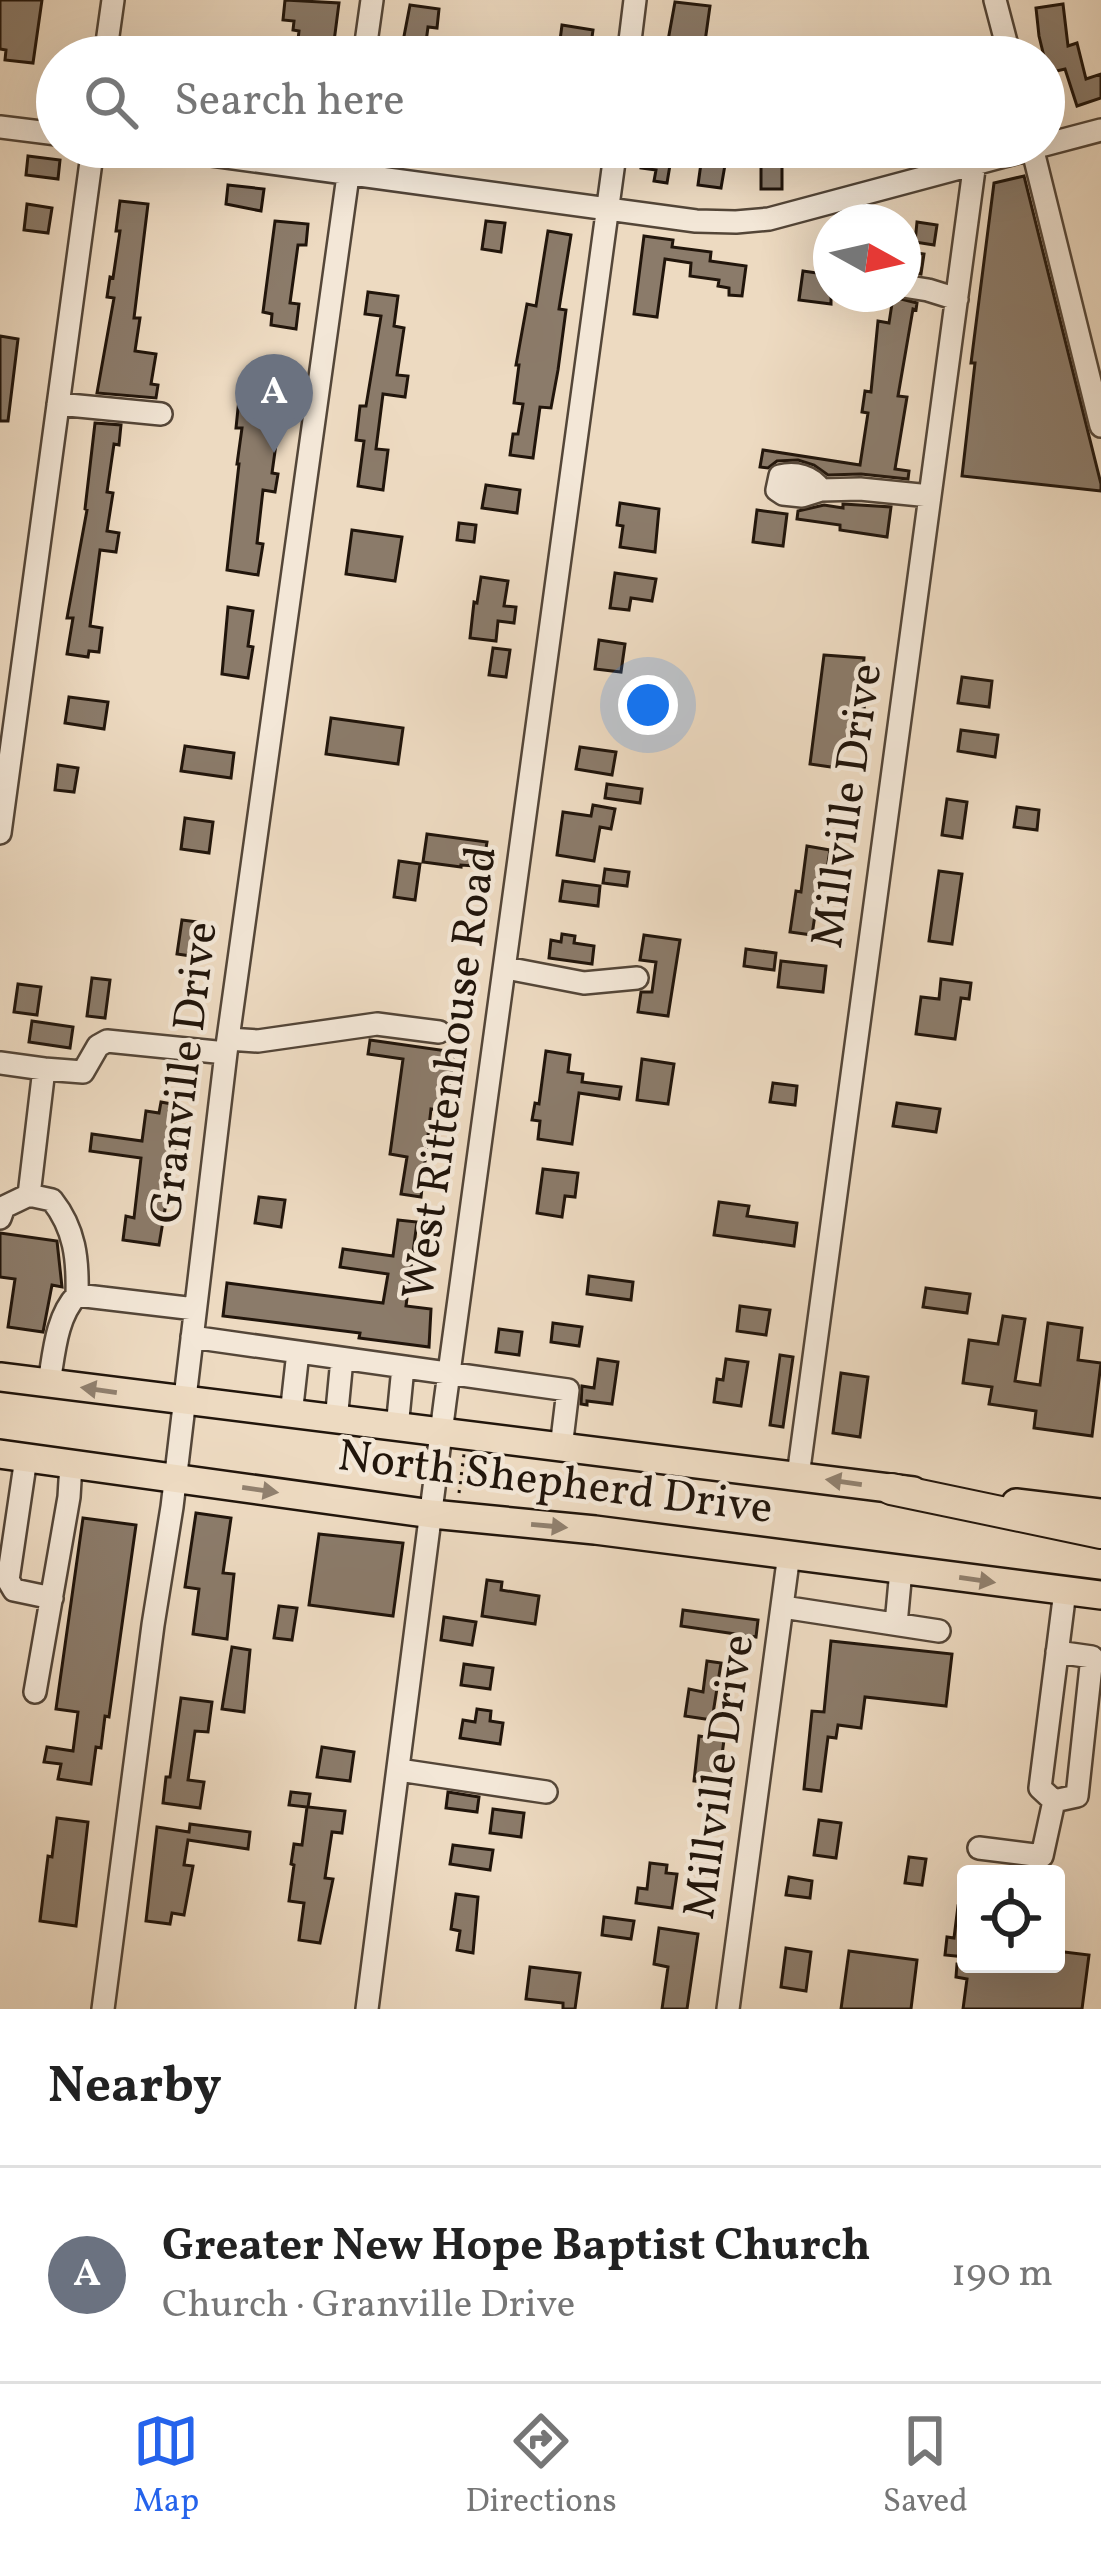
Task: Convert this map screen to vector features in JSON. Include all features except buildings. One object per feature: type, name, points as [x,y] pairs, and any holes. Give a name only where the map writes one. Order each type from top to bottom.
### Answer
[{"type":"highway","points":[[891,1489],[1101,1533]]},
{"type":"main road","name":"North Shepherd Drive","points":[[0,1377],[397,1428],[453,1440],[561,1448],[1101,1513]]},
{"type":"main road","name":"North Shepherd Drive","points":[[13,1456],[432,1514],[595,1530],[1101,1595]]},
{"type":"street","points":[[108,36],[112,0]]},
{"type":"street","points":[[367,36],[372,0]]},
{"type":"street","points":[[631,36],[635,0]]},
{"type":"street","points":[[0,128],[36,132]]},
{"type":"street","points":[[1065,140],[1101,130]]},
{"type":"street","points":[[0,833],[90,168]]},
{"type":"street","points":[[305,168],[696,221],[736,222],[769,219],[937,168]]},
{"type":"street","name":"Granville Drive","points":[[103,2009],[175,1479],[227,1046],[350,168]]},
{"type":"street","name":"West Rittenhouse Road","points":[[367,2009],[432,1514],[453,1440],[450,1374],[613,168]]},
{"type":"street","name":"Millville Drive","points":[[798,1476],[974,168]]},
{"type":"street","points":[[1043,168],[1092,348],[1101,427]]},
{"type":"street","points":[[921,289],[957,299]]},
{"type":"street","points":[[58,404],[161,414]]},
{"type":"street","points":[[821,490],[930,496]]},
{"type":"street","points":[[506,968],[584,983],[638,978]]},
{"type":"street","points":[[0,1063],[83,1072],[98,1046],[107,1041],[227,1046],[377,1024],[439,1031]]},
{"type":"street","points":[[29,1195],[44,1069]]},
{"type":"street","points":[[0,1218],[4,1208],[29,1195],[52,1200],[70,1231],[77,1255],[77,1294],[58,1335],[49,1384]]},
{"type":"street","points":[[77,1294],[195,1309]]},
{"type":"street","points":[[192,1337],[568,1390],[561,1448]]},
{"type":"street","points":[[290,1415],[298,1352]]},
{"type":"street","points":[[335,1420],[342,1358]]},
{"type":"street","points":[[397,1428],[404,1367]]},
{"type":"street","points":[[13,1456],[4,1575],[14,1590],[52,1598]]},
{"type":"street","points":[[35,1692],[71,1464]]},
{"type":"street","name":"Millville Drive","points":[[728,2009],[789,1555]]},
{"type":"street","points":[[896,1624],[901,1570]]},
{"type":"street","points":[[1054,1801],[1040,1788],[1065,1592]]},
{"type":"street","points":[[783,1607],[939,1631]]},
{"type":"street","points":[[1054,1801],[1077,1796],[1092,1657],[1057,1652]]},
{"type":"street","points":[[399,1770],[546,1792]]},
{"type":"street","points":[[979,1848],[1042,1856],[1054,1801]]},
{"type":"path","points":[[453,1440],[459,1494]]},
{"type":"place","name":"Greater New Hope Baptist Church","points":[[274,453]]}]
